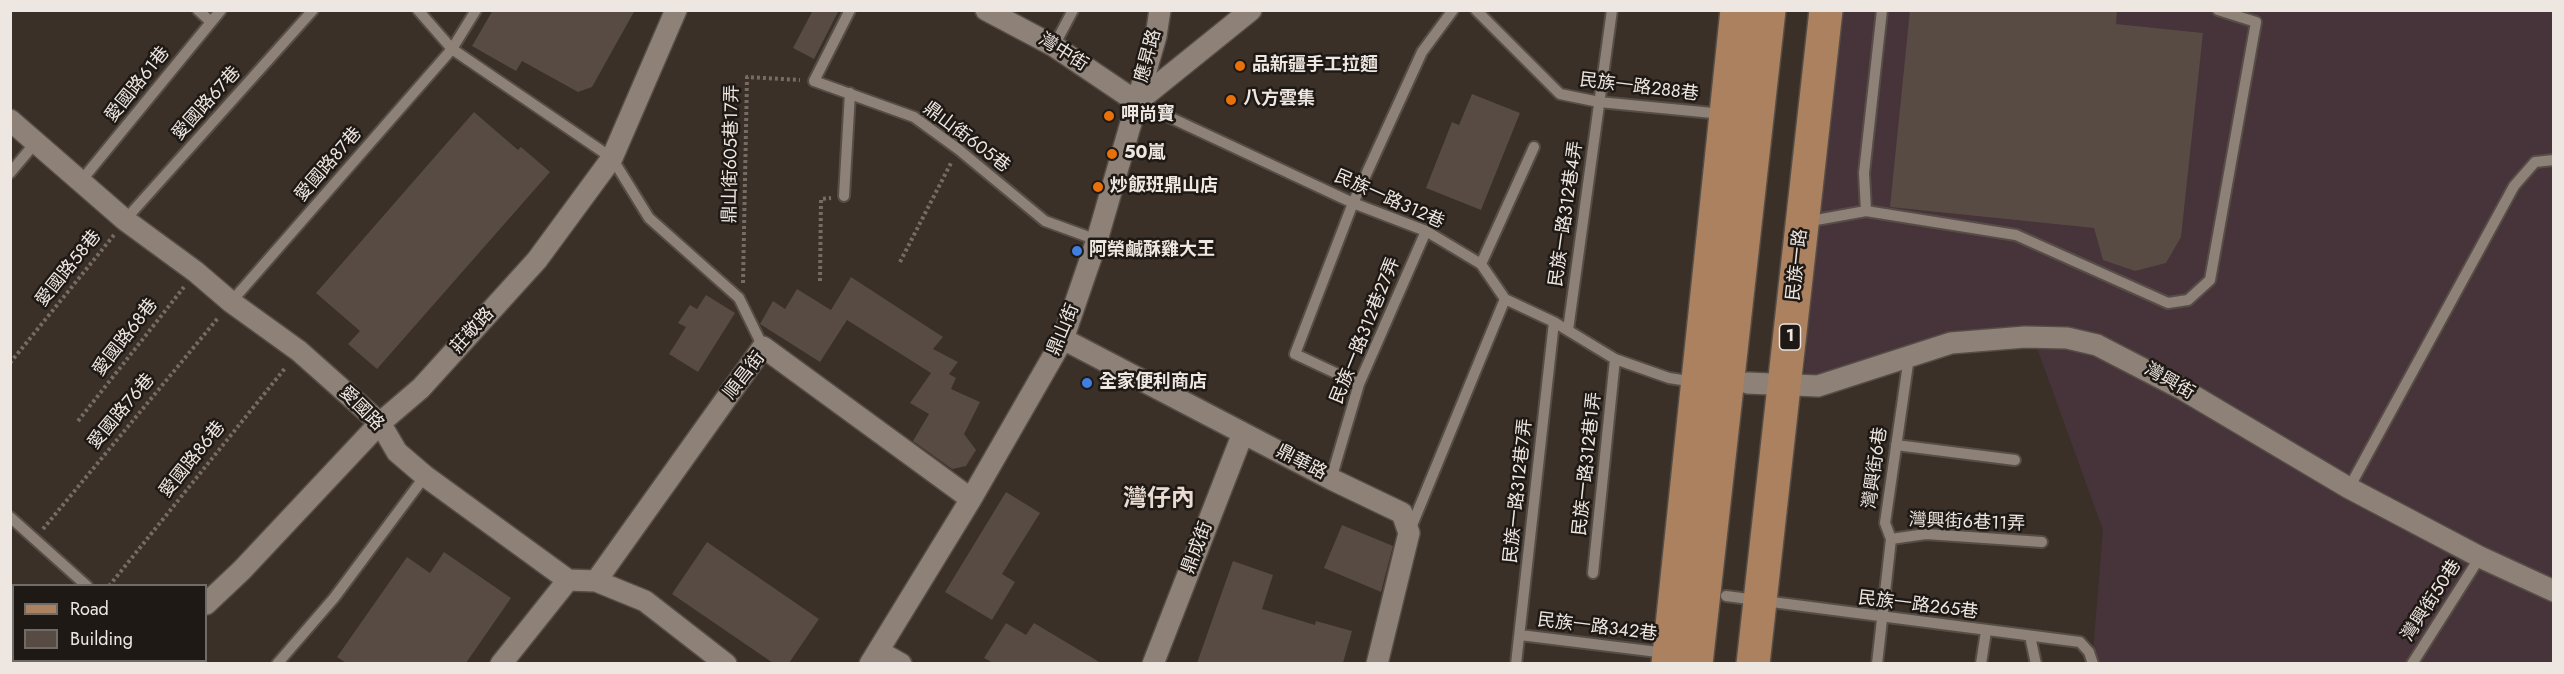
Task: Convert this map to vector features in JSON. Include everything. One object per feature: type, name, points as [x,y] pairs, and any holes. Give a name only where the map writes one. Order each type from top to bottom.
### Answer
[{"type":"main road","name":"民族一路","points":[[1719,663],[1726,596],[1720,383],[1726,115],[1737,10]]},
{"type":"main road","name":"民族一路","points":[[1678,660],[1720,383],[1769,10]]},
{"type":"main road","name":"民族一路","points":[[1720,383],[1791,10]]},
{"type":"main road","name":"民族一路","points":[[1753,663],[1826,10]]},
{"type":"street","name":"莊敬路","points":[[207,603],[242,570],[380,423],[421,388],[537,260],[612,158],[676,10]]},
{"type":"street","name":"灣中街","points":[[986,10],[1054,46],[1137,102]]},
{"type":"street","name":"應昇路","points":[[1137,102],[1156,36],[1160,10]]},
{"type":"street","points":[[1137,102],[1251,10]]},
{"type":"street","name":"鼎山街","points":[[874,657],[971,499],[1063,339],[1097,240],[1137,102]]},
{"type":"street","name":"愛國路","points":[[10,120],[125,220],[299,351],[380,423],[397,452],[425,476],[568,580]]},
{"type":"street","name":"灣興街","points":[[1720,383],[1818,386],[1951,344],[2025,337],[2067,338],[2097,345],[2163,379],[2349,488],[2480,557],[2553,591]]},
{"type":"street","name":"鼎華路","points":[[1063,339],[1330,479],[1402,513],[1409,533]]},
{"type":"street","name":"順昌街","points":[[596,580],[764,347],[971,499]]},
{"type":"street","name":"鼎成街","points":[[1153,663],[1243,433]]},
{"type":"street","points":[[1377,663],[1409,533]]},
{"type":"street","points":[[501,663],[568,580],[596,580],[645,601],[726,663]]},
{"type":"street","points":[[874,657],[901,663]]},
{"type":"lane","points":[[198,10],[211,22]]},
{"type":"lane","name":"愛國路61巷","points":[[81,181],[221,10]]},
{"type":"lane","name":"愛國路67巷","points":[[125,220],[313,10]]},
{"type":"lane","points":[[418,10],[452,49],[612,158],[649,218],[739,298],[764,347]]},
{"type":"lane","name":"愛國路87巷","points":[[231,302],[452,49],[476,10]]},
{"type":"lane","points":[[814,81],[850,10]]},
{"type":"lane","points":[[1054,46],[1073,10]]},
{"type":"lane","points":[[1359,384],[1295,354],[1353,203],[1422,52],[1453,10]]},
{"type":"lane","name":"民族一路288巷","points":[[1476,10],[1560,94],[1599,102],[1726,115]]},
{"type":"lane","name":"民族一路312巷4弄","points":[[1568,330],[1612,10]]},
{"type":"lane","points":[[1866,211],[1864,173],[1882,10]]},
{"type":"lane","points":[[1802,222],[1866,211],[2016,235],[2168,303],[2188,300],[2210,280],[2256,22],[2218,10]]},
{"type":"lane","name":"鼎山街605巷","points":[[814,81],[914,117],[958,149],[1045,221],[1097,240]]},
{"type":"lane","points":[[844,196],[850,93]]},
{"type":"lane","name":"民族一路312巷","points":[[1137,102],[1353,203],[1426,231],[1481,264],[1505,299]]},
{"type":"lane","points":[[10,172],[36,142]]},
{"type":"lane","points":[[1481,264],[1534,147]]},
{"type":"lane","points":[[2349,488],[2514,186],[2535,162],[2553,160]]},
{"type":"lane","name":"民族一路312巷27弄","points":[[1330,479],[1359,384],[1426,231]]},
{"type":"lane","points":[[1409,533],[1505,299],[1554,322],[1615,359],[1669,378],[1720,383]]},
{"type":"lane","name":"民族一路312巷7弄","points":[[1516,663],[1554,322]]},
{"type":"lane","name":"灣興街6巷","points":[[1877,663],[1891,539],[1885,523],[1909,357]]},
{"type":"lane","name":"民族一路312巷1弄","points":[[1593,573],[1615,359]]},
{"type":"lane","points":[[1896,446],[2015,460]]},
{"type":"lane","points":[[277,663],[334,598],[425,476]]},
{"type":"lane","points":[[10,517],[86,584]]},
{"type":"lane","name":"灣興街6巷11弄","points":[[1891,539],[1926,534],[2042,542]]},
{"type":"lane","name":"灣興街50巷","points":[[2412,663],[2480,557]]},
{"type":"lane","name":"民族一路265巷","points":[[1726,596],[1881,618],[2080,642],[2089,652],[2093,663]]},
{"type":"lane","points":[[1982,663],[1986,631]]},
{"type":"lane","name":"民族一路342巷","points":[[1520,635],[1678,660]]},
{"type":"lane","points":[[2030,636],[2036,663]]},
{"type":"path","name":"鼎山街605巷17弄","points":[[739,298],[743,287],[747,77],[814,81]]},
{"type":"path","points":[[900,262],[958,149]]},
{"type":"path","points":[[820,281],[821,199],[844,196]]},
{"type":"path","name":"愛國路58巷","points":[[10,363],[125,220]]},
{"type":"path","name":"愛國路68巷","points":[[78,421],[196,272]]},
{"type":"path","name":"愛國路76巷","points":[[35,539],[231,302]]},
{"type":"path","name":"愛國路86巷","points":[[110,584],[299,351]]},
{"type":"shaded area","points":[[1842,11],[2553,11],[2553,663],[2092,663],[2103,530],[2033,337],[1804,381],[1809,313]]},
{"type":"building","points":[[493,10],[635,10],[592,87],[578,92],[522,61],[516,71],[472,46]]},
{"type":"building","points":[[813,10],[839,10],[814,59],[793,48]]},
{"type":"building","points":[[1910,10],[2117,10],[2116,24],[2203,33],[2181,237],[2166,263],[2135,271],[2103,260],[2094,228],[1890,207]]},
{"type":"building","points":[[1472,94],[1520,113],[1481,210],[1426,188],[1452,122],[1459,125]]},
{"type":"building","points":[[474,112],[518,150],[521,147],[550,172],[377,369],[348,344],[360,331],[316,293]]},
{"type":"building","points":[[851,277],[943,337],[933,349],[958,362],[949,374],[956,378],[951,389],[980,402],[964,434],[976,450],[966,466],[952,469],[913,441],[929,414],[910,403],[931,373],[847,320],[820,362],[760,324],[773,301],[785,309],[797,289],[831,310]]},
{"type":"building","points":[[706,295],[735,313],[698,372],[669,354],[686,327],[678,323],[690,305],[697,309]]},
{"type":"building","points":[[1006,492],[1040,513],[1002,574],[1015,582],[992,620],[945,592]]},
{"type":"building","points":[[1342,525],[1393,546],[1381,592],[1324,568]]},
{"type":"building","points":[[707,542],[819,619],[789,663],[773,663],[672,594]]},
{"type":"building","points":[[444,552],[511,598],[466,663],[346,663],[337,657],[407,557],[430,573]]},
{"type":"building","points":[[1233,561],[1273,575],[1262,609],[1315,625],[1316,621],[1352,631],[1343,663],[1197,663]]},
{"type":"building","points":[[1006,623],[1026,635],[1034,623],[1101,663],[993,663],[984,658]]},
{"type":"place","name":"品新疆手工拉麵","points":[[1240,66]]},
{"type":"place","name":"八方雲集","points":[[1231,100]]},
{"type":"place","name":"呷尚寶","points":[[1109,116]]},
{"type":"place","name":"50嵐","points":[[1112,154]]},
{"type":"place","name":"炒飯班鼎山店","points":[[1098,187]]},
{"type":"place","name":"阿榮鹹酥雞大王","points":[[1077,251]]},
{"type":"place","name":"全家便利商店","points":[[1087,383]]},
{"type":"district","name":"灣仔內","points":[[1159,500]]}]
